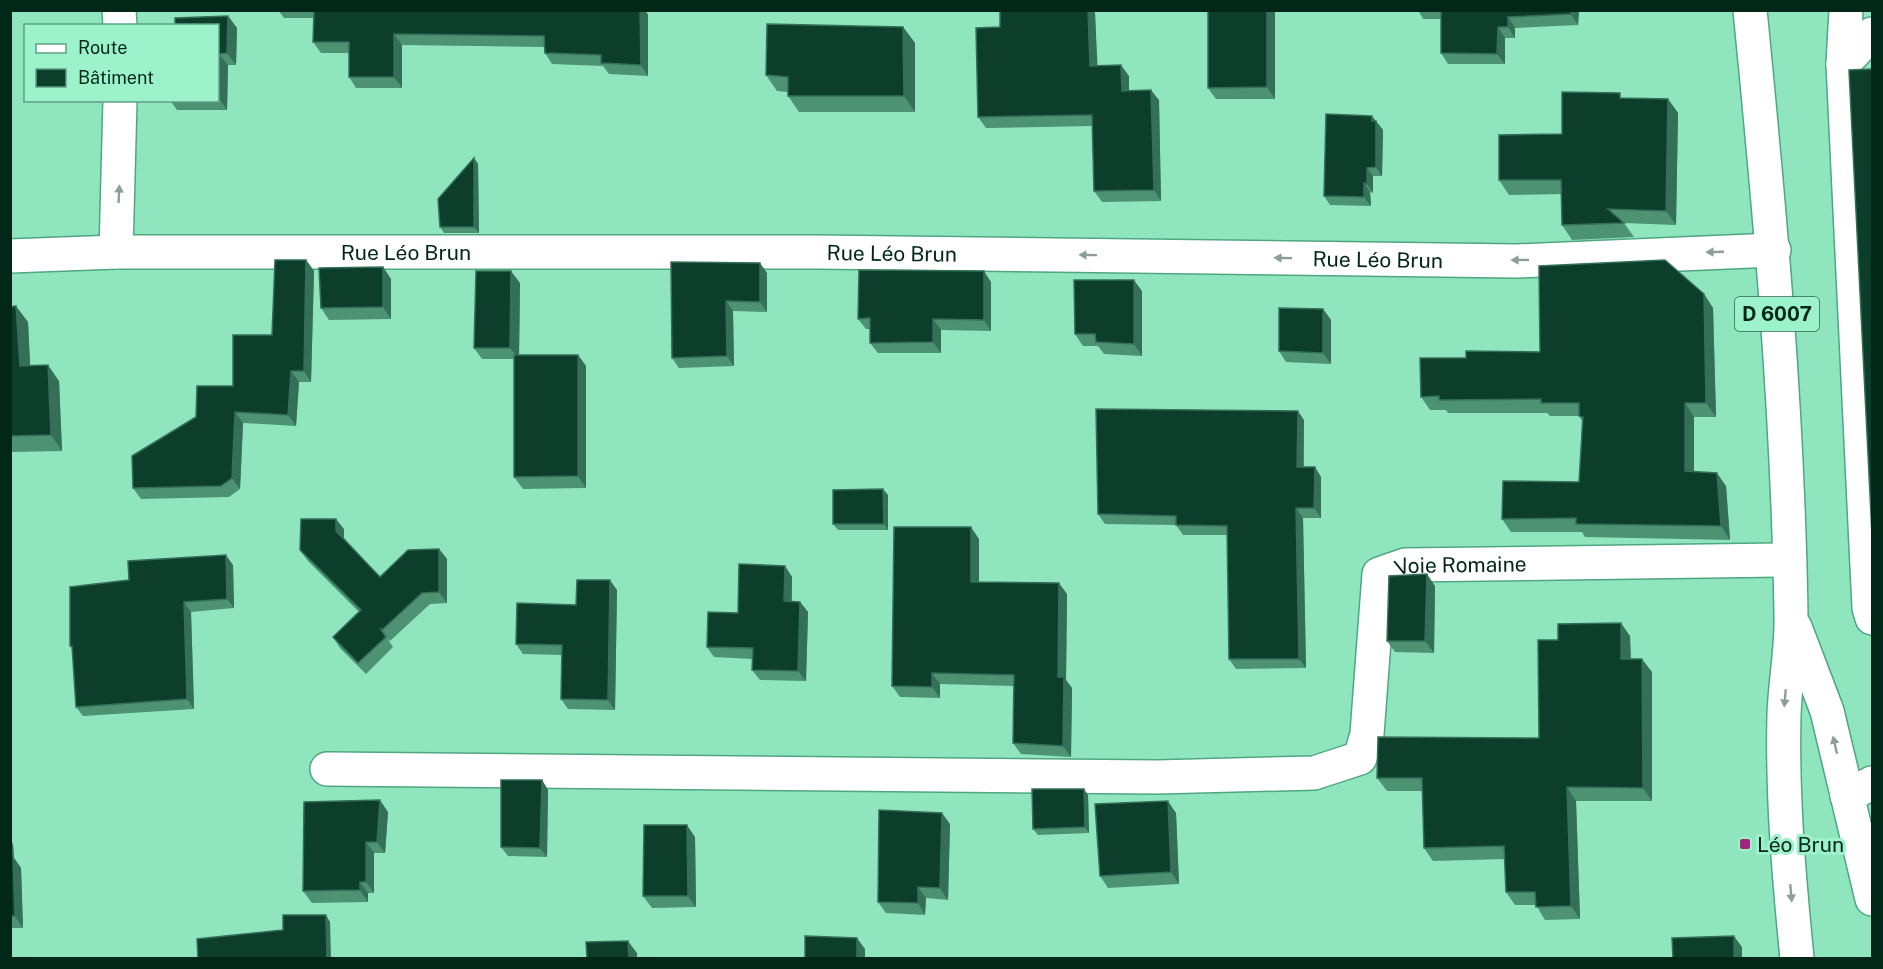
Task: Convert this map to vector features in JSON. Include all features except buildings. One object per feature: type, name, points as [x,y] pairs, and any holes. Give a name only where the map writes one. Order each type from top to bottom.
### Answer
[{"type":"street","name":"D 6007","points":[[1750,10],[1774,250],[1790,560],[1792,619],[1784,726],[1787,851],[1797,958]]},
{"type":"street","points":[[1846,10],[1843,64],[1869,608],[1872,618]]},
{"type":"street","points":[[1843,64],[1872,34]]},
{"type":"street","points":[[116,252],[120,102]]},
{"type":"street","name":"Rue Léo Brun","points":[[10,256],[116,252],[818,252],[1517,261],[1774,250]]},
{"type":"street","name":"Voie Romaine","points":[[327,769],[1157,777],[1314,773],[1360,758],[1367,734],[1379,574],[1405,565],[1790,560]]},
{"type":"street","name":"D 6007","points":[[1792,619],[1827,711],[1861,812],[1872,899]]},
{"type":"place","name":"Léo Brun","points":[[1745,844]]}]
